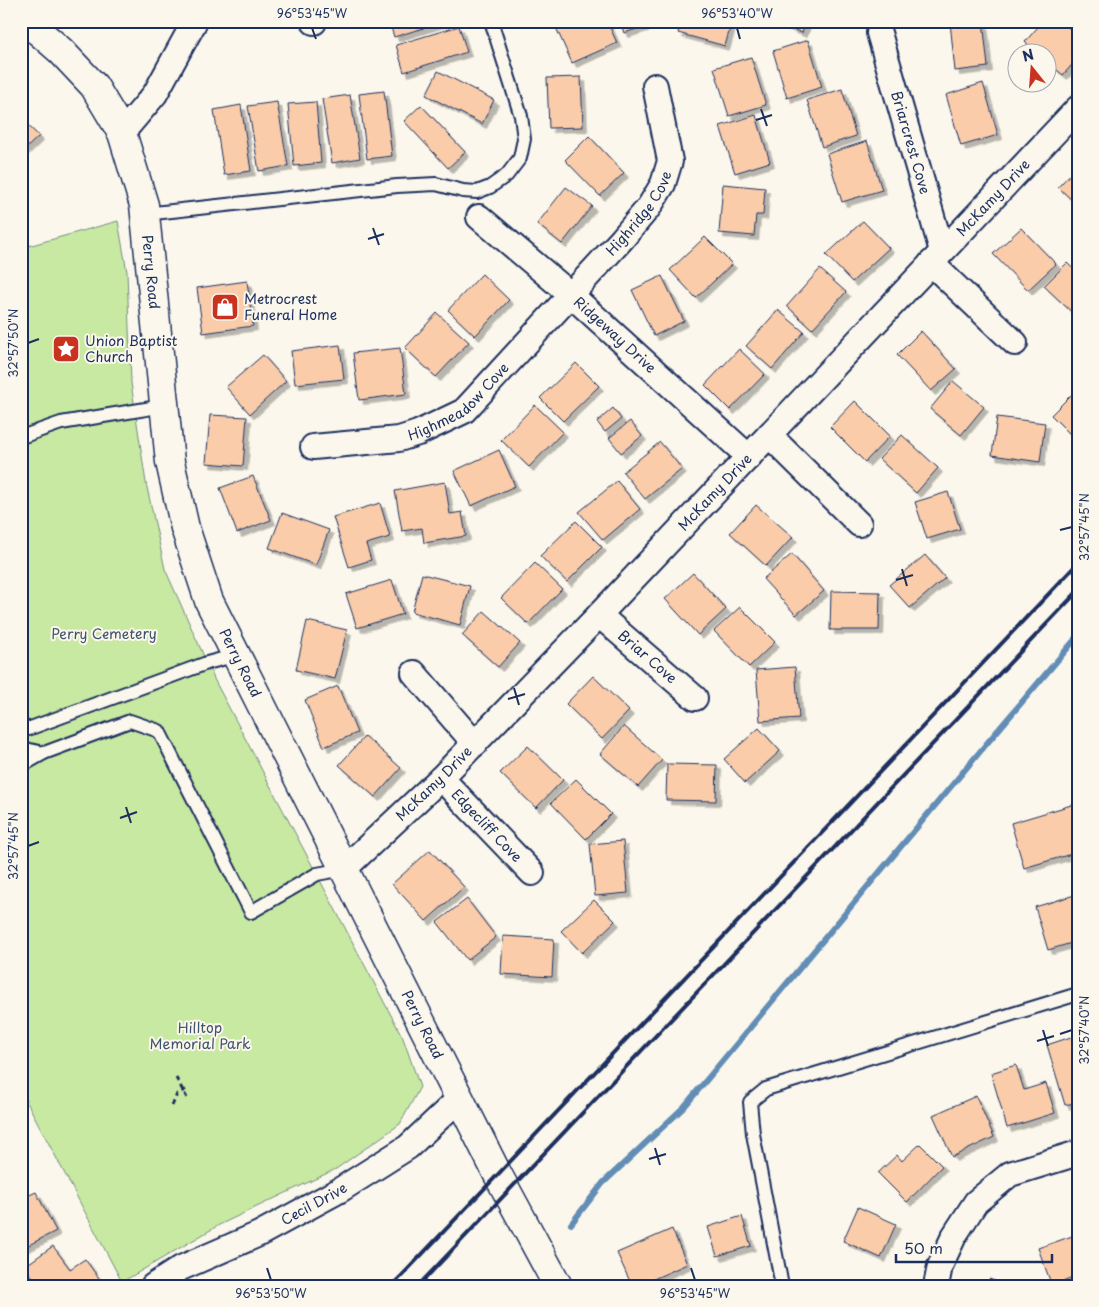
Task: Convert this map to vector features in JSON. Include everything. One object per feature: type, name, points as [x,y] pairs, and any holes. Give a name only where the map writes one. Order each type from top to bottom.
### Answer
[{"type":"street","name":"Perry Road","points":[[23,21],[62,51],[94,86],[122,133],[144,205],[170,462],[185,528],[209,601],[459,1099],[558,1286]]},
{"type":"street","points":[[122,133],[155,94],[194,21]]},
{"type":"street","name":"Briarcrest Cove","points":[[880,33],[937,257]]},
{"type":"street","name":"Highridge Cove","points":[[570,294],[649,207],[663,184],[670,161],[655,86]]},
{"type":"street","name":"McKamy Drive","points":[[344,869],[441,778],[599,616],[1078,108]]},
{"type":"street","name":"Ridgeway Drive","points":[[479,217],[570,294],[749,457]]},
{"type":"street","points":[[937,257],[1015,344]]},
{"type":"street","name":"Highmeadow Cove","points":[[313,447],[399,439],[418,433],[464,411],[570,294]]},
{"type":"street","points":[[769,435],[859,524]]},
{"type":"street","name":"Briar Cove","points":[[599,616],[695,698]]},
{"type":"street","points":[[414,673],[475,744]]},
{"type":"street","name":"Edgecliff Cove","points":[[441,778],[532,873]]},
{"type":"street","name":"Cecil Drive","points":[[153,1286],[181,1268],[259,1234],[340,1190],[408,1148],[459,1099]]},
{"type":"street","points":[[936,1286],[940,1266],[954,1236],[976,1202],[1010,1174],[1078,1153]]},
{"type":"lane","points":[[145,214],[397,186],[436,184],[463,191],[477,192],[490,187],[507,175],[520,158],[524,139],[521,116],[491,21]]},
{"type":"lane","points":[[21,437],[61,423],[164,406]]},
{"type":"lane","points":[[21,725],[28,729],[207,663],[237,656]]},
{"type":"lane","points":[[21,766],[44,752],[130,721],[159,730],[251,912],[317,874],[344,869]]},
{"type":"lane","points":[[21,748],[44,752]]},
{"type":"lane","points":[[782,1286],[753,1134],[750,1102],[766,1089],[1078,994]]},
{"type":"path","points":[[176,1078],[187,1098]]},
{"type":"path","points":[[172,1106],[177,1094],[187,1088]]},
{"type":"green space","name":"Hilltop Memorial Park","points":[[118,221],[127,272],[131,383],[146,483],[165,569],[215,681],[403,1038],[420,1087],[400,1124],[336,1169],[219,1225],[122,1282],[21,1091],[21,248]]},
{"type":"building","points":[[389,21],[446,21],[394,37]]},
{"type":"building","points":[[553,21],[607,21],[617,43],[572,63]]},
{"type":"building","points":[[620,21],[662,21],[624,33]]},
{"type":"building","points":[[681,21],[732,21],[725,46],[678,33]]},
{"type":"building","points":[[774,21],[807,21],[802,33]]},
{"type":"building","points":[[983,21],[988,67],[955,71],[950,22]]},
{"type":"building","points":[[1043,21],[1061,21],[1078,36],[1078,58],[1063,75],[1056,69],[1056,42],[1025,42]]},
{"type":"building","points":[[459,26],[467,52],[404,72],[396,45]]},
{"type":"building","points":[[808,40],[822,87],[787,98],[773,51]]},
{"type":"building","points":[[751,57],[766,105],[729,116],[714,68]]},
{"type":"building","points":[[438,71],[494,100],[482,124],[426,95]]},
{"type":"building","points":[[581,77],[583,127],[549,128],[547,78]]},
{"type":"building","points":[[983,83],[998,135],[961,146],[946,95]]},
{"type":"building","points":[[842,89],[856,136],[822,147],[807,100]]},
{"type":"building","points":[[384,91],[392,156],[367,159],[359,94]]},
{"type":"building","points":[[350,95],[360,158],[332,163],[322,99]]},
{"type":"building","points":[[277,102],[288,166],[259,171],[248,106]]},
{"type":"building","points":[[316,102],[321,163],[294,166],[288,104]]},
{"type":"building","points":[[241,105],[251,171],[224,175],[214,110]]},
{"type":"building","points":[[421,105],[465,152],[448,168],[404,121]]},
{"type":"building","points":[[756,115],[770,162],[735,173],[720,126]]},
{"type":"building","points":[[21,119],[39,136],[21,153]]},
{"type":"building","points":[[589,136],[624,173],[600,196],[565,160]]},
{"type":"building","points":[[867,141],[882,190],[842,202],[827,154]]},
{"type":"building","points":[[1078,166],[1078,206],[1058,187]]},
{"type":"building","points":[[723,184],[765,188],[763,215],[756,215],[754,236],[719,233]]},
{"type":"building","points":[[566,187],[592,206],[562,244],[537,224]]},
{"type":"building","points":[[863,221],[889,248],[852,282],[826,255]]},
{"type":"building","points":[[1021,228],[1056,264],[1028,290],[993,254]]},
{"type":"building","points":[[705,237],[732,264],[696,298],[670,270]]},
{"type":"building","points":[[1067,263],[1078,273],[1078,318],[1044,286]]},
{"type":"building","points":[[820,269],[846,292],[812,329],[787,306]]},
{"type":"building","points":[[482,274],[509,300],[475,336],[448,310]]},
{"type":"building","points":[[662,276],[684,321],[654,336],[632,290]]},
{"type":"building","name":"Metrocrest Funeral Home","points":[[247,281],[253,326],[203,333],[197,288]]},
{"type":"building","points":[[778,310],[804,332],[772,369],[746,346]]},
{"type":"building","points":[[437,313],[469,342],[436,377],[405,348]]},
{"type":"building","points":[[921,331],[956,369],[931,391],[897,355]]},
{"type":"building","points":[[340,345],[344,379],[295,384],[291,351]]},
{"type":"building","points":[[400,348],[406,394],[359,400],[353,353]]},
{"type":"building","points":[[739,349],[765,374],[730,410],[705,385]]},
{"type":"building","points":[[263,355],[286,381],[250,414],[226,387]]},
{"type":"building","points":[[576,363],[599,386],[563,421],[540,398]]},
{"type":"building","points":[[953,381],[984,407],[961,435],[930,409]]},
{"type":"building","points":[[1078,388],[1078,432],[1073,437],[1051,415]]},
{"type":"building","points":[[855,401],[890,436],[865,462],[830,427]]},
{"type":"building","points":[[535,405],[563,432],[529,467],[501,440]]},
{"type":"building","points":[[613,408],[621,419],[605,432],[597,422]]},
{"type":"building","points":[[210,415],[247,417],[243,466],[206,463]]},
{"type":"building","points":[[997,417],[1045,423],[1040,462],[992,455]]},
{"type":"building","points":[[630,421],[642,436],[621,453],[609,438]]},
{"type":"building","points":[[902,435],[938,468],[916,493],[879,459]]},
{"type":"building","points":[[660,442],[682,469],[645,499],[623,472]]},
{"type":"building","points":[[499,450],[515,486],[471,506],[454,471]]},
{"type":"building","points":[[253,476],[271,520],[237,533],[220,488]]},
{"type":"building","points":[[617,481],[640,509],[603,540],[579,512]]},
{"type":"building","points":[[445,482],[450,514],[462,512],[466,536],[424,543],[422,528],[402,531],[395,491]]},
{"type":"building","points":[[948,492],[960,529],[927,539],[915,502]]},
{"type":"building","points":[[380,503],[390,537],[366,544],[371,560],[349,567],[333,517]]},
{"type":"building","points":[[756,505],[793,537],[766,566],[730,533]]},
{"type":"building","points":[[282,513],[329,530],[316,565],[269,548]]},
{"type":"building","points":[[576,521],[602,547],[567,582],[540,556]]},
{"type":"building","points":[[792,554],[824,591],[796,615],[763,579]]},
{"type":"building","points":[[925,555],[945,578],[910,608],[889,585]]},
{"type":"building","points":[[535,563],[562,589],[528,624],[501,598]]},
{"type":"building","points":[[693,573],[726,609],[698,635],[665,599]]},
{"type":"building","points":[[422,574],[470,586],[460,625],[412,612]]},
{"type":"building","points":[[392,580],[403,614],[357,628],[346,594]]},
{"type":"building","points":[[831,591],[880,592],[879,630],[830,630]]},
{"type":"building","points":[[740,607],[775,642],[749,667],[714,631]]},
{"type":"building","points":[[484,611],[520,643],[498,667],[462,635]]},
{"type":"building","points":[[307,621],[347,630],[335,679],[296,670]]},
{"type":"building","points":[[795,667],[799,718],[760,721],[756,670]]},
{"type":"building","points":[[593,676],[629,711],[602,739],[566,704]]},
{"type":"building","points":[[338,686],[357,733],[324,747],[305,700]]},
{"type":"building","points":[[624,726],[662,760],[638,787],[600,754]]},
{"type":"building","points":[[759,728],[780,751],[745,783],[724,759]]},
{"type":"building","points":[[365,736],[401,768],[375,797],[339,765]]},
{"type":"building","points":[[528,746],[563,780],[536,808],[500,773]]},
{"type":"building","points":[[667,764],[717,765],[716,801],[666,800]]},
{"type":"building","points":[[576,779],[611,814],[586,839],[551,803]]},
{"type":"building","points":[[1078,803],[1078,852],[1024,868],[1011,823]]},
{"type":"building","points":[[623,841],[628,893],[595,896],[590,844]]},
{"type":"building","points":[[430,850],[464,887],[426,921],[392,884]]},
{"type":"building","points":[[1078,894],[1078,941],[1048,950],[1035,907]]},
{"type":"building","points":[[467,899],[496,937],[467,960],[437,922]]},
{"type":"building","points":[[594,900],[615,921],[582,953],[561,931]]},
{"type":"building","points":[[503,936],[554,939],[552,977],[501,974]]},
{"type":"building","points":[[1071,1037],[1078,1059],[1078,1102],[1065,1105],[1047,1045]]},
{"type":"building","points":[[1016,1065],[1024,1090],[1046,1083],[1055,1113],[1007,1128],[991,1073]]},
{"type":"building","points":[[976,1096],[994,1137],[952,1157],[933,1115]]},
{"type":"building","points":[[920,1144],[942,1166],[907,1202],[878,1173],[897,1155],[902,1161]]},
{"type":"building","points":[[36,1192],[56,1231],[21,1249],[21,1199]]},
{"type":"building","points":[[858,1207],[896,1224],[881,1258],[843,1241]]},
{"type":"building","points":[[742,1216],[751,1246],[717,1256],[708,1227]]},
{"type":"building","points":[[672,1229],[687,1264],[638,1286],[632,1286],[617,1253]]},
{"type":"building","points":[[1078,1234],[1078,1276],[1052,1286],[1038,1248]]},
{"type":"building","points":[[53,1246],[70,1269],[85,1259],[100,1280],[91,1286],[39,1286],[25,1266]]},
{"type":"building","points":[[989,1279],[1010,1286],[986,1286]]},
{"type":"waterway","points":[[571,1224],[603,1183],[684,1107],[1078,636]]},
{"type":"railway","points":[[392,1286],[1078,563]]},
{"type":"railway","points":[[418,1286],[1078,591]]},
{"type":"place","name":"Metrocrest Funeral Home","points":[[225,307]]},
{"type":"place","name":"Union Baptist Church","points":[[66,349]]},
{"type":"park label","name":"Perry Cemetery","points":[[104,634]]}]
